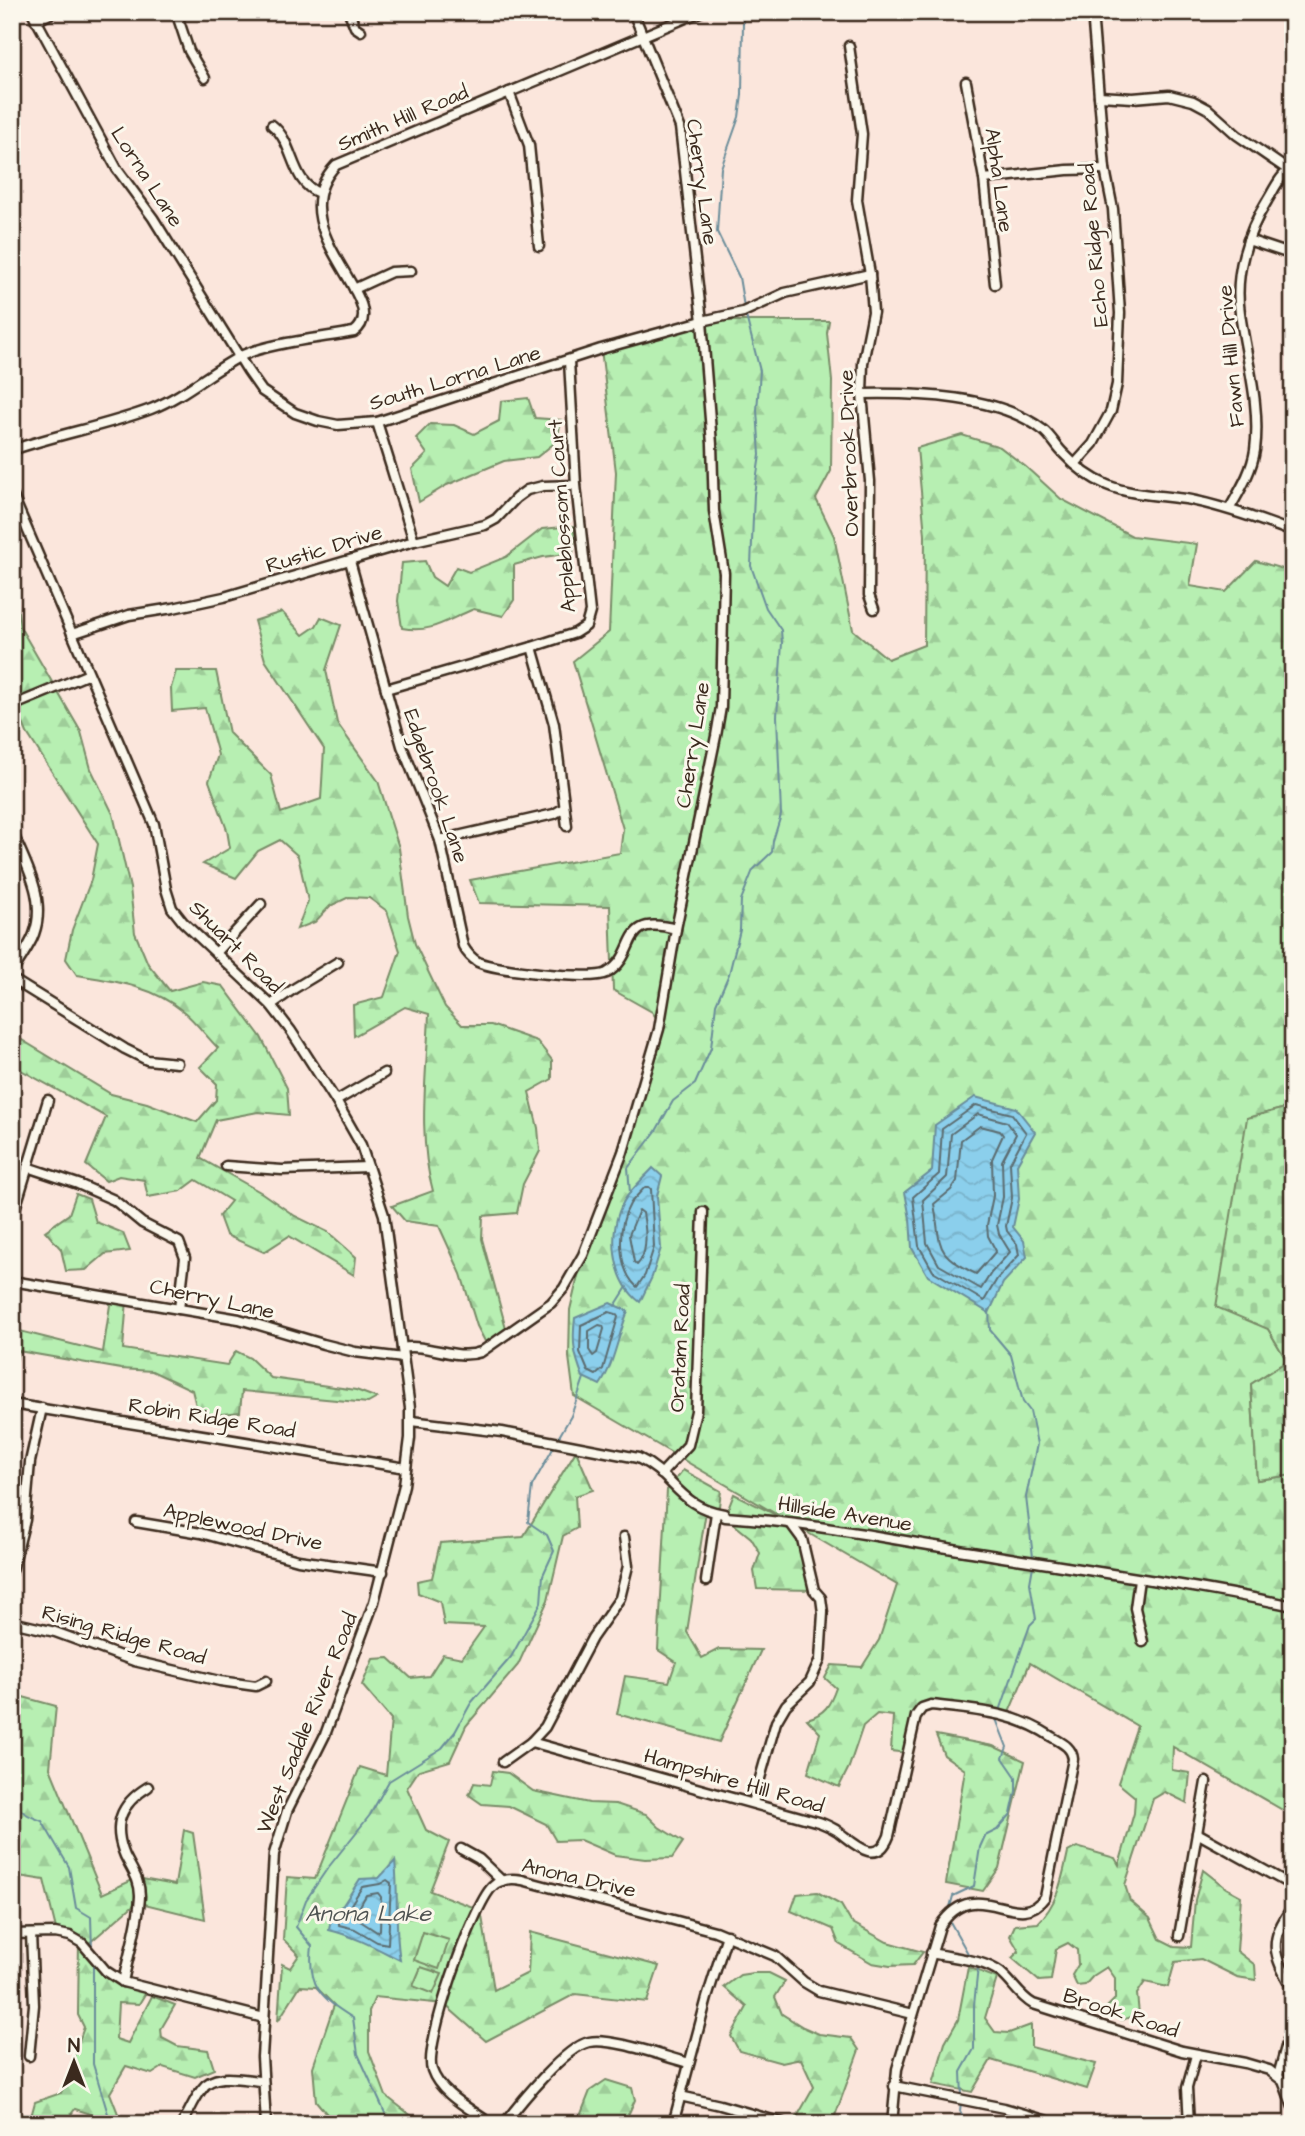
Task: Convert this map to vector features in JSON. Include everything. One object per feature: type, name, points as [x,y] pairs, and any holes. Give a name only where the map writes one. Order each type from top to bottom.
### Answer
[{"type":"street","points":[[34,17],[54,12]]},
{"type":"street","points":[[176,12],[189,51],[205,78]]},
{"type":"street","points":[[349,12],[355,27],[361,31]]},
{"type":"street","name":"Cherry Lane","points":[[402,1348],[419,1346],[477,1353],[551,1303],[564,1288],[583,1255],[623,1152],[659,1030],[676,929],[716,736],[720,707],[724,573],[713,511],[712,444],[702,321],[680,127],[633,12]]},
{"type":"street","name":"Smith Hill Road","points":[[319,193],[328,174],[336,165],[700,12]]},
{"type":"street","name":"Echo Ridge Road","points":[[1075,464],[1102,428],[1111,411],[1117,384],[1120,313],[1113,209],[1105,169],[1092,12]]},
{"type":"street","name":"Lorna Lane","points":[[34,17],[117,169],[153,218],[240,356]]},
{"type":"street","name":"Overbrook Drive","points":[[849,46],[862,134],[857,200],[870,274],[873,312],[863,363],[862,394],[870,481],[869,595],[874,609]]},
{"type":"street","name":"Alpha Lane","points":[[966,82],[984,179],[995,284]]},
{"type":"street","points":[[509,92],[529,145],[539,246]]},
{"type":"street","points":[[1098,96],[1133,98],[1168,95],[1193,101],[1208,109],[1246,142],[1290,169]]},
{"type":"street","points":[[12,450],[150,410],[172,400],[240,356],[278,345],[354,332],[360,328],[364,313],[325,236],[319,220],[319,193],[309,190],[303,183],[283,136],[272,125]]},
{"type":"street","points":[[984,179],[1067,170],[1105,169]]},
{"type":"street","name":"Fawn Hill Drive","points":[[1230,508],[1245,481],[1255,450],[1256,430],[1239,285],[1255,220],[1290,169]]},
{"type":"street","points":[[1248,240],[1293,255]]},
{"type":"street","points":[[354,289],[391,272],[411,271]]},
{"type":"street","name":"South Lorna Lane","points":[[240,356],[262,391],[295,413],[338,425],[377,422],[601,349],[743,312],[801,288],[870,274]]},
{"type":"street","name":"Appleblossom Court","points":[[386,689],[575,633],[586,626],[590,619],[576,485],[569,361]]},
{"type":"street","points":[[862,394],[928,395],[960,399],[1002,410],[1042,429],[1062,453],[1093,479],[1117,489],[1230,508],[1293,532]]},
{"type":"street","points":[[377,422],[414,541]]},
{"type":"street","name":"Rustic Drive","points":[[72,634],[129,615],[224,597],[414,541],[485,525],[496,519],[527,490],[543,486],[576,485]]},
{"type":"street","name":"Shuart Road","points":[[12,494],[153,824],[172,908],[183,922],[271,1006],[291,1031],[337,1101],[361,1145],[384,1215],[394,1299]]},
{"type":"street","name":"Edgebrook Lane","points":[[350,561],[402,746],[440,840],[463,946],[468,954],[476,961],[560,975],[596,976],[615,967],[632,936],[646,926],[660,925],[676,929]]},
{"type":"street","points":[[532,647],[554,724],[568,826]]},
{"type":"street","points":[[12,706],[89,674]]},
{"type":"street","points":[[440,840],[554,814],[564,808]]},
{"type":"street","points":[[12,831],[37,889],[38,906],[32,939],[12,972]]},
{"type":"street","points":[[216,953],[261,904]]},
{"type":"street","points":[[271,1006],[338,962]]},
{"type":"street","points":[[12,979],[125,1049],[147,1060],[177,1063]]},
{"type":"street","points":[[337,1101],[384,1073]]},
{"type":"street","points":[[12,1219],[48,1100]]},
{"type":"street","points":[[226,1166],[282,1170],[368,1167]]},
{"type":"street","points":[[27,1167],[78,1184],[114,1200],[142,1223],[176,1239],[183,1247],[185,1258],[179,1309]]},
{"type":"street","name":"Oratam Road","points":[[661,1474],[688,1445],[696,1411],[704,1212]]},
{"type":"street","name":"Cherry Lane","points":[[12,1281],[259,1324],[355,1352],[403,1358]]},
{"type":"street","name":"West Saddle River Road","points":[[266,2124],[262,2081],[264,2018],[272,1871],[276,1846],[291,1803],[325,1735],[367,1624],[383,1572],[406,1468],[411,1421],[394,1299]]},
{"type":"street","name":"Robin Ridge Road","points":[[12,1404],[406,1468]]},
{"type":"street","points":[[12,1571],[14,1553],[25,1520],[32,1447],[41,1408]]},
{"type":"street","name":"Hillside Avenue","points":[[411,1421],[502,1432],[638,1458],[653,1466],[691,1503],[724,1514],[725,1517],[791,1524],[1219,1591],[1293,1606]]},
{"type":"street","points":[[706,1581],[716,1513]]},
{"type":"street","name":"Applewood Drive","points":[[136,1522],[201,1534],[298,1560],[383,1572]]},
{"type":"street","points":[[753,1803],[776,1722],[786,1705],[810,1682],[820,1660],[823,1613],[821,1598],[814,1590],[802,1539],[791,1524]]},
{"type":"street","points":[[503,1762],[531,1742],[545,1727],[587,1647],[620,1598],[628,1566],[624,1537]]},
{"type":"street","points":[[1139,1579],[1135,1608],[1143,1642]]},
{"type":"street","name":"Rising Ridge Road","points":[[12,1622],[70,1636],[134,1661],[220,1681],[256,1686],[266,1681]]},
{"type":"street","name":"Hampshire Hill Road","points":[[531,1742],[816,1821],[836,1831],[859,1849],[875,1851],[884,1845],[889,1836],[916,1716],[922,1708],[932,1705],[1008,1715],[1038,1727],[1069,1748],[1073,1759],[1045,1896],[1037,1905],[1020,1911],[987,1903],[963,1905],[953,1910],[940,1926],[894,2086],[892,2124]]},
{"type":"street","points":[[1179,1936],[1206,1782]]},
{"type":"street","points":[[123,1982],[140,1895],[136,1877],[124,1853],[119,1828],[127,1803],[148,1787]]},
{"type":"street","points":[[1197,1833],[1293,1886]]},
{"type":"street","points":[[461,1849],[479,1859],[502,1881]]},
{"type":"street","name":"Anona Drive","points":[[491,2124],[441,2086],[432,2073],[429,2059],[437,2018],[461,1952],[486,1894],[502,1881],[522,1880],[727,1935],[775,1956],[819,1992],[913,2014]]},
{"type":"street","points":[[1293,1906],[1278,1927],[1274,1949],[1279,1965],[1293,1990]]},
{"type":"street","points":[[12,1934],[64,1934],[76,1939],[106,1971],[123,1982],[264,2018]]},
{"type":"street","points":[[29,2056],[34,2015],[31,1934]]},
{"type":"street","points":[[673,2124],[727,1935]]},
{"type":"street","name":"Brook Road","points":[[931,1953],[991,1967],[1033,2004],[1196,2055],[1249,2063],[1278,2076]]},
{"type":"street","points":[[1293,2021],[1278,2076],[1293,2107]]},
{"type":"street","points":[[504,2124],[568,2052],[582,2044],[607,2041],[690,2063]]},
{"type":"street","points":[[1189,2124],[1187,2088],[1196,2055]]},
{"type":"street","points":[[182,2124],[201,2089],[209,2081],[221,2078],[262,2081]]},
{"type":"street","points":[[894,2086],[1004,2108],[1058,2124]]},
{"type":"street","points":[[680,2096],[783,2123]]},
{"type":"green space","points":[[702,321],[829,321],[827,333],[832,381],[831,471],[816,499],[834,536],[853,630],[888,659],[924,645],[925,535],[917,448],[962,435],[1000,447],[1061,499],[1132,536],[1197,544],[1190,586],[1226,592],[1256,561],[1293,572],[1293,1106],[1247,1118],[1268,1329],[1287,1361],[1251,1384],[1257,1480],[1293,1475],[1293,1816],[1173,1747],[1172,1770],[1190,1773],[1187,1803],[1165,1792],[1153,1799],[1125,1885],[1130,1901],[1150,1918],[1160,1939],[1174,1946],[1191,1947],[1195,1900],[1203,1870],[1241,1896],[1237,1951],[1255,1965],[1256,1980],[1237,1977],[1201,1959],[1175,1962],[1168,1987],[1145,1982],[1137,1994],[1139,2014],[1122,2020],[1103,2011],[1115,1999],[1115,1978],[1107,1967],[1085,1985],[1077,1986],[1072,1975],[1078,1965],[1077,1950],[1068,1943],[1056,1949],[1051,1980],[1039,1981],[1012,1958],[1019,1951],[1010,1936],[1015,1925],[1038,1923],[1045,1915],[1058,1890],[1068,1852],[1077,1847],[1115,1858],[1119,1865],[1134,1813],[1135,1797],[1118,1783],[1137,1726],[1030,1663],[1008,1715],[922,1708],[907,1753],[891,1751],[893,1716],[877,1714],[863,1726],[839,1787],[808,1773],[820,1733],[807,1719],[826,1708],[836,1688],[825,1678],[832,1665],[862,1667],[879,1640],[897,1585],[791,1523],[802,1539],[814,1590],[757,1589],[754,1571],[760,1553],[751,1538],[725,1517],[734,1494],[788,1521],[574,1396],[569,1357],[570,1310],[583,1255],[660,1023],[652,1012],[613,990],[610,906],[479,903],[470,880],[620,853],[623,829],[573,661],[609,632],[616,472],[601,349]]},
{"type":"green space","points":[[528,398],[535,418],[561,420],[557,441],[537,457],[504,461],[447,485],[419,502],[412,469],[427,454],[416,438],[430,424],[454,425],[474,434],[499,421],[501,401]]},
{"type":"green space","points":[[573,526],[573,553],[514,565],[514,600],[503,616],[474,609],[431,627],[402,628],[398,601],[402,563],[425,561],[432,577],[445,586],[456,567],[469,572],[506,557],[542,529]]},
{"type":"green space","points":[[12,586],[15,586],[20,627],[81,732],[91,769],[113,814],[130,888],[135,933],[148,964],[170,991],[203,982],[223,986],[261,1037],[287,1088],[289,1115],[258,1112],[216,1120],[200,1158],[262,1193],[295,1216],[328,1232],[356,1257],[354,1275],[289,1236],[264,1252],[226,1235],[219,1216],[231,1201],[196,1180],[181,1191],[148,1197],[144,1180],[119,1176],[106,1181],[86,1165],[106,1117],[12,1065],[12,1034],[111,1094],[147,1103],[197,1122],[216,1100],[217,1084],[200,1067],[218,1048],[188,1016],[172,1003],[147,990],[77,975],[66,959],[72,930],[91,880],[98,844],[27,733],[17,709],[12,708]]},
{"type":"green space","points":[[282,612],[303,635],[316,626],[321,617],[341,625],[326,670],[337,723],[378,781],[399,848],[408,916],[415,944],[445,1007],[462,1025],[491,1025],[537,1041],[552,1060],[552,1079],[529,1092],[538,1128],[540,1151],[523,1184],[517,1213],[483,1216],[482,1239],[506,1328],[488,1347],[477,1326],[461,1274],[439,1226],[405,1221],[392,1206],[433,1191],[424,1126],[429,1014],[405,1007],[354,1036],[353,1005],[384,997],[400,951],[387,911],[369,898],[349,897],[330,906],[315,922],[297,929],[308,901],[298,856],[280,840],[258,851],[236,878],[203,864],[230,848],[227,830],[209,781],[218,755],[205,708],[172,711],[171,688],[176,671],[216,671],[229,733],[271,775],[281,813],[321,799],[324,749],[265,660],[254,621]]},
{"type":"green space","points":[[1293,1106],[1293,1475],[1257,1480],[1251,1384],[1287,1361],[1268,1329],[1216,1307],[1247,1118]]},
{"type":"green space","points":[[76,1194],[89,1199],[96,1222],[123,1233],[130,1251],[105,1254],[86,1270],[66,1271],[61,1249],[45,1231],[69,1214]]},
{"type":"green space","points":[[111,1298],[127,1300],[123,1349],[227,1365],[236,1351],[250,1358],[271,1378],[356,1390],[377,1398],[368,1403],[242,1391],[240,1412],[214,1415],[197,1410],[192,1390],[152,1371],[121,1369],[18,1351],[12,1383],[12,1329],[103,1352]]},
{"type":"green space","points":[[576,1451],[593,1490],[575,1496],[577,1528],[563,1536],[548,1600],[518,1665],[466,1726],[450,1761],[419,1770],[407,1788],[426,1830],[449,1842],[430,1891],[481,1910],[494,1990],[528,1973],[530,1932],[659,1966],[647,2002],[575,1994],[486,2041],[444,2004],[375,1997],[369,2011],[369,2051],[386,2096],[422,2124],[335,2124],[316,2101],[313,2067],[334,2005],[316,1987],[300,1986],[278,2021],[282,1964],[290,1968],[299,1955],[283,1939],[287,1877],[315,1879],[360,1767],[386,1775],[391,1719],[362,1685],[373,1659],[389,1658],[411,1678],[429,1676],[443,1654],[462,1658],[484,1627],[444,1625],[440,1602],[418,1593],[417,1581],[432,1578],[440,1543],[523,1537]]},
{"type":"green space","points":[[683,1470],[721,1491],[719,1506],[706,1511],[687,1632],[702,1658],[719,1649],[761,1650],[719,1742],[617,1714],[625,1676],[669,1682],[676,1662],[658,1650],[667,1490]]},
{"type":"green space","points":[[12,1694],[56,1706],[50,1768],[102,1894],[137,1878],[175,1885],[184,1830],[193,1833],[205,1919],[137,1902],[88,1944],[124,1984],[148,1989],[139,2004],[118,2003],[116,2039],[128,2043],[152,1996],[175,2005],[161,2029],[162,2038],[177,2046],[208,2050],[214,2069],[195,2077],[163,2067],[152,2074],[126,2066],[110,2093],[122,2124],[75,2109],[64,2124],[29,2124],[35,2102],[61,2093],[84,2027],[78,2015],[79,1939],[57,1933],[44,1880],[12,1875]]},
{"type":"green space","points":[[936,1735],[993,1746],[1025,1761],[999,1868],[983,1891],[946,1884],[965,1770],[944,1755]]},
{"type":"green space","points":[[493,1771],[508,1773],[533,1791],[589,1803],[616,1804],[646,1814],[659,1827],[683,1842],[672,1858],[645,1859],[615,1855],[580,1840],[556,1841],[546,1824],[509,1806],[482,1804],[469,1795],[474,1783],[490,1785]]},
{"type":"green space","points":[[817,1892],[841,1905],[851,1922],[887,1942],[923,1952],[913,1965],[890,1966],[872,1963],[839,1944],[833,1929],[791,1911],[797,1894]]},
{"type":"green space","points":[[423,1932],[449,1940],[439,1969],[414,1960]]},
{"type":"green space","points":[[421,1967],[442,1974],[433,1994],[413,1986]]},
{"type":"green space","points":[[968,1967],[997,1978],[985,2018],[995,2032],[1009,2033],[1031,2025],[1031,2047],[1096,2064],[1087,2089],[991,2060],[972,2092],[933,2084],[945,2043],[958,2020]]},
{"type":"green space","points":[[769,1973],[785,1981],[775,1997],[782,2014],[819,2034],[851,2038],[859,2050],[832,2124],[793,2124],[814,2087],[801,2059],[782,2063],[739,2051],[731,2036],[747,2007],[724,1987],[740,1975]]},
{"type":"green space","points":[[606,2080],[632,2088],[635,2100],[624,2124],[577,2124],[590,2091]]},
{"type":"water","points":[[975,1097],[1016,1108],[1035,1132],[1017,1164],[1019,1199],[1013,1227],[1024,1241],[1027,1257],[1003,1283],[989,1313],[928,1276],[912,1248],[905,1192],[932,1171],[935,1125]]},
{"type":"water","points":[[653,1168],[662,1176],[657,1196],[661,1248],[652,1277],[640,1302],[623,1281],[618,1268],[615,1226],[624,1201]]},
{"type":"water","points":[[610,1303],[628,1311],[609,1368],[600,1385],[583,1377],[580,1369],[574,1342],[575,1318]]},
{"type":"water","name":"Anona Lake","points":[[395,1861],[400,1960],[356,1939],[329,1930],[332,1913],[343,1905],[360,1879],[379,1878]]},
{"type":"waterway","points":[[741,12],[742,95],[739,117],[721,168],[717,232],[739,277],[744,307]]},
{"type":"waterway","points":[[630,1193],[628,1168],[656,1131],[673,1101],[695,1084],[711,1048],[716,1004],[729,974],[740,930],[741,900],[753,870],[772,852],[781,815],[777,716],[782,643],[781,630],[766,608],[751,566],[754,494],[760,455],[757,410],[760,371],[746,316]]},
{"type":"waterway","points":[[615,1306],[627,1287]]},
{"type":"waterway","points":[[989,1310],[990,1330],[1011,1355],[1023,1402],[1030,1411],[1037,1444],[1026,1497],[1033,1557]]},
{"type":"waterway","points":[[557,1440],[571,1416],[584,1378]]},
{"type":"waterway","points":[[390,2124],[358,2054],[353,2018],[332,2004],[319,1990],[312,1971],[312,1946],[296,1927],[306,1900],[370,1815],[389,1781],[442,1748],[455,1732],[471,1703],[511,1657],[541,1603],[543,1575],[554,1551],[547,1535],[528,1522],[532,1486],[555,1445]]},
{"type":"waterway","points":[[1001,1708],[1030,1625],[1036,1619],[1030,1583],[1033,1566]]},
{"type":"waterway","points":[[950,1907],[953,1896],[974,1886],[980,1847],[985,1836],[997,1830],[1011,1814],[1016,1777],[1003,1758],[1007,1747],[996,1719]]},
{"type":"waterway","points":[[12,1799],[25,1813],[42,1821],[69,1867],[76,1908],[91,1917],[92,1950]]},
{"type":"waterway","points":[[949,1920],[970,1957]]},
{"type":"waterway","points":[[93,1960],[93,2064],[111,2124]]},
{"type":"waterway","points":[[962,2097],[961,2072],[974,2049],[974,2005],[978,1967]]},
{"type":"waterway","points":[[961,2102],[960,2111],[967,2124]]}]
